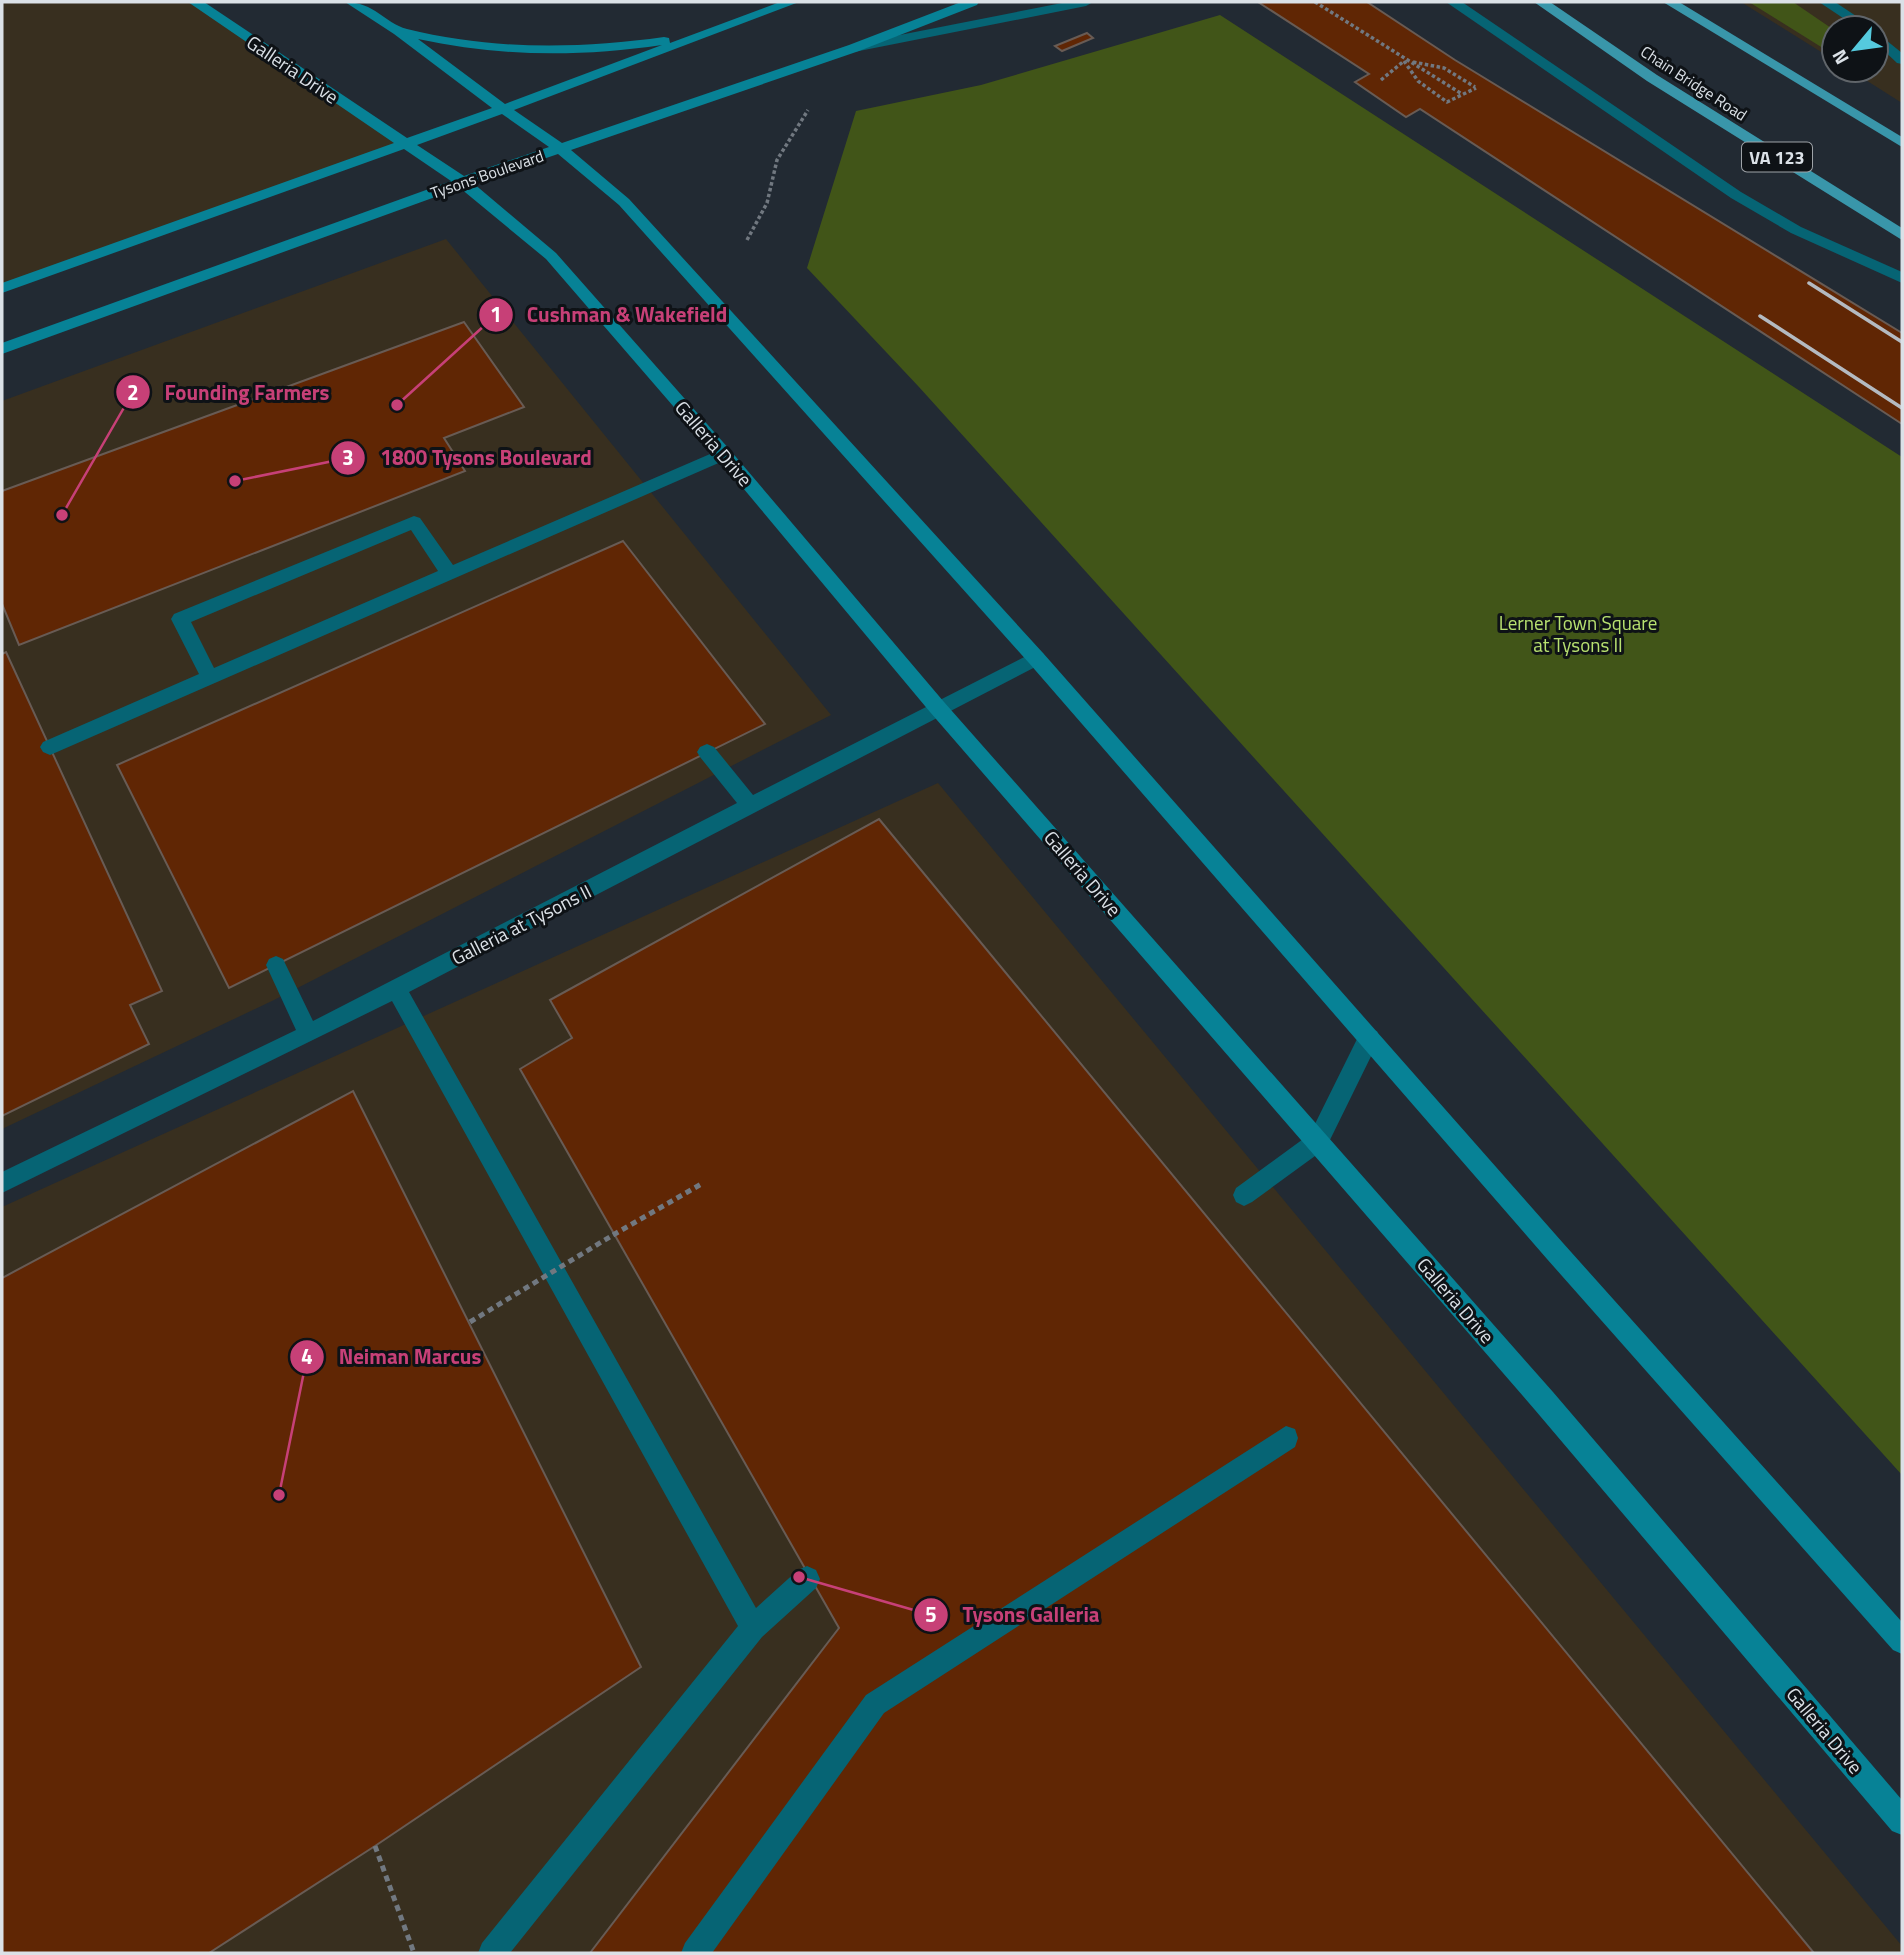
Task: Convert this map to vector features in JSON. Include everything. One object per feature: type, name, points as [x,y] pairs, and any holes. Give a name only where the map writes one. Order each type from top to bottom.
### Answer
[{"type":"main road","points":[[1524,2],[1652,78]]},
{"type":"main road","name":"Chain Bridge Road","points":[[1541,2],[1652,78],[1902,235]]},
{"type":"main road","points":[[1670,2],[1902,143]]},
{"type":"street","name":"Galleria Drive","points":[[194,2],[462,182],[551,256],[724,454],[937,707],[1318,1141],[1902,1821]]},
{"type":"street","points":[[352,2],[399,31],[560,148],[633,212],[1036,658],[1902,1642]]},
{"type":"street","points":[[2,288],[713,33],[792,2]]},
{"type":"street","name":"Tysons Boulevard","points":[[2,349],[462,182],[650,120],[854,48],[972,2]]},
{"type":"street","points":[[399,31],[484,48],[547,52],[608,48],[713,33]]},
{"type":"lane","points":[[854,48],[1086,2]]},
{"type":"lane","points":[[1453,2],[1736,195],[1796,230],[1902,278]]},
{"type":"lane","points":[[1826,2],[1845,14]]},
{"type":"lane","points":[[50,747],[724,454]]},
{"type":"lane","points":[[210,678],[180,619],[414,522],[450,574]]},
{"type":"lane","name":"Galleria at Tysons II","points":[[2,1183],[308,1033],[1036,658]]},
{"type":"lane","points":[[708,752],[749,804]]},
{"type":"lane","points":[[276,965],[308,1033]]},
{"type":"lane","points":[[396,988],[753,1628]]},
{"type":"lane","points":[[1244,1195],[1318,1141],[1369,1038]]},
{"type":"lane","points":[[695,1953],[875,1704],[1286,1438]]},
{"type":"lane","points":[[492,1953],[753,1628],[807,1579]]},
{"type":"path","points":[[1315,2],[1462,94]]},
{"type":"path","points":[[1381,80],[1404,61],[1444,68],[1476,88],[1447,102],[1418,81],[1404,61]]},
{"type":"path","points":[[747,240],[767,203],[782,149],[808,110]]},
{"type":"path","points":[[470,1322],[703,1183]]},
{"type":"path","points":[[375,1846],[414,1953]]},
{"type":"shaded area","points":[[2,2],[194,2],[402,144],[2,290]]},
{"type":"shaded area","points":[[1741,2],[1902,2],[1902,103],[1872,84],[1890,84],[1890,14],[1820,14],[1820,51]]},
{"type":"shaded area","points":[[446,239],[831,715],[274,1000],[2,1129],[2,401]]},
{"type":"shaded area","points":[[938,783],[1902,1946],[1902,1953],[2,1953],[2,1207]]},
{"type":"green space","points":[[1749,2],[1793,2],[1820,20],[1820,46]]},
{"type":"green space","name":"Lerner Town Square at Tysons II","points":[[1220,15],[1902,457],[1902,1475],[919,387],[807,268],[856,111],[981,85]]},
{"type":"building","points":[[1258,2],[1367,2],[1455,60],[1902,333],[1902,424],[1420,109],[1406,117],[1355,82],[1369,74]]},
{"type":"building","points":[[1087,33],[1093,38],[1062,51],[1055,46]]},
{"type":"building","points":[[464,322],[524,407],[444,438],[465,471],[19,645],[2,604],[2,491]]},
{"type":"building","points":[[623,541],[765,724],[229,988],[117,765]]},
{"type":"building","points":[[6,652],[162,991],[130,1005],[149,1044],[2,1116],[2,654]]},
{"type":"building","points":[[879,819],[1814,1953],[590,1953],[839,1628],[520,1069],[572,1038],[550,1000]]},
{"type":"building","points":[[353,1091],[641,1667],[375,1846],[209,1953],[2,1953],[2,1278]]},
{"type":"railway","points":[[1809,283],[1902,342]]},
{"type":"railway","points":[[1760,316],[1902,408]]},
{"type":"place","name":"Cushman & Wakefield","points":[[397,405]]},
{"type":"place","name":"1800 Tysons Boulevard","points":[[235,481]]},
{"type":"place","name":"Founding Farmers","points":[[62,515]]},
{"type":"place","name":"Neiman Marcus","points":[[279,1495]]},
{"type":"place","name":"Tysons Galleria","points":[[799,1577]]}]
